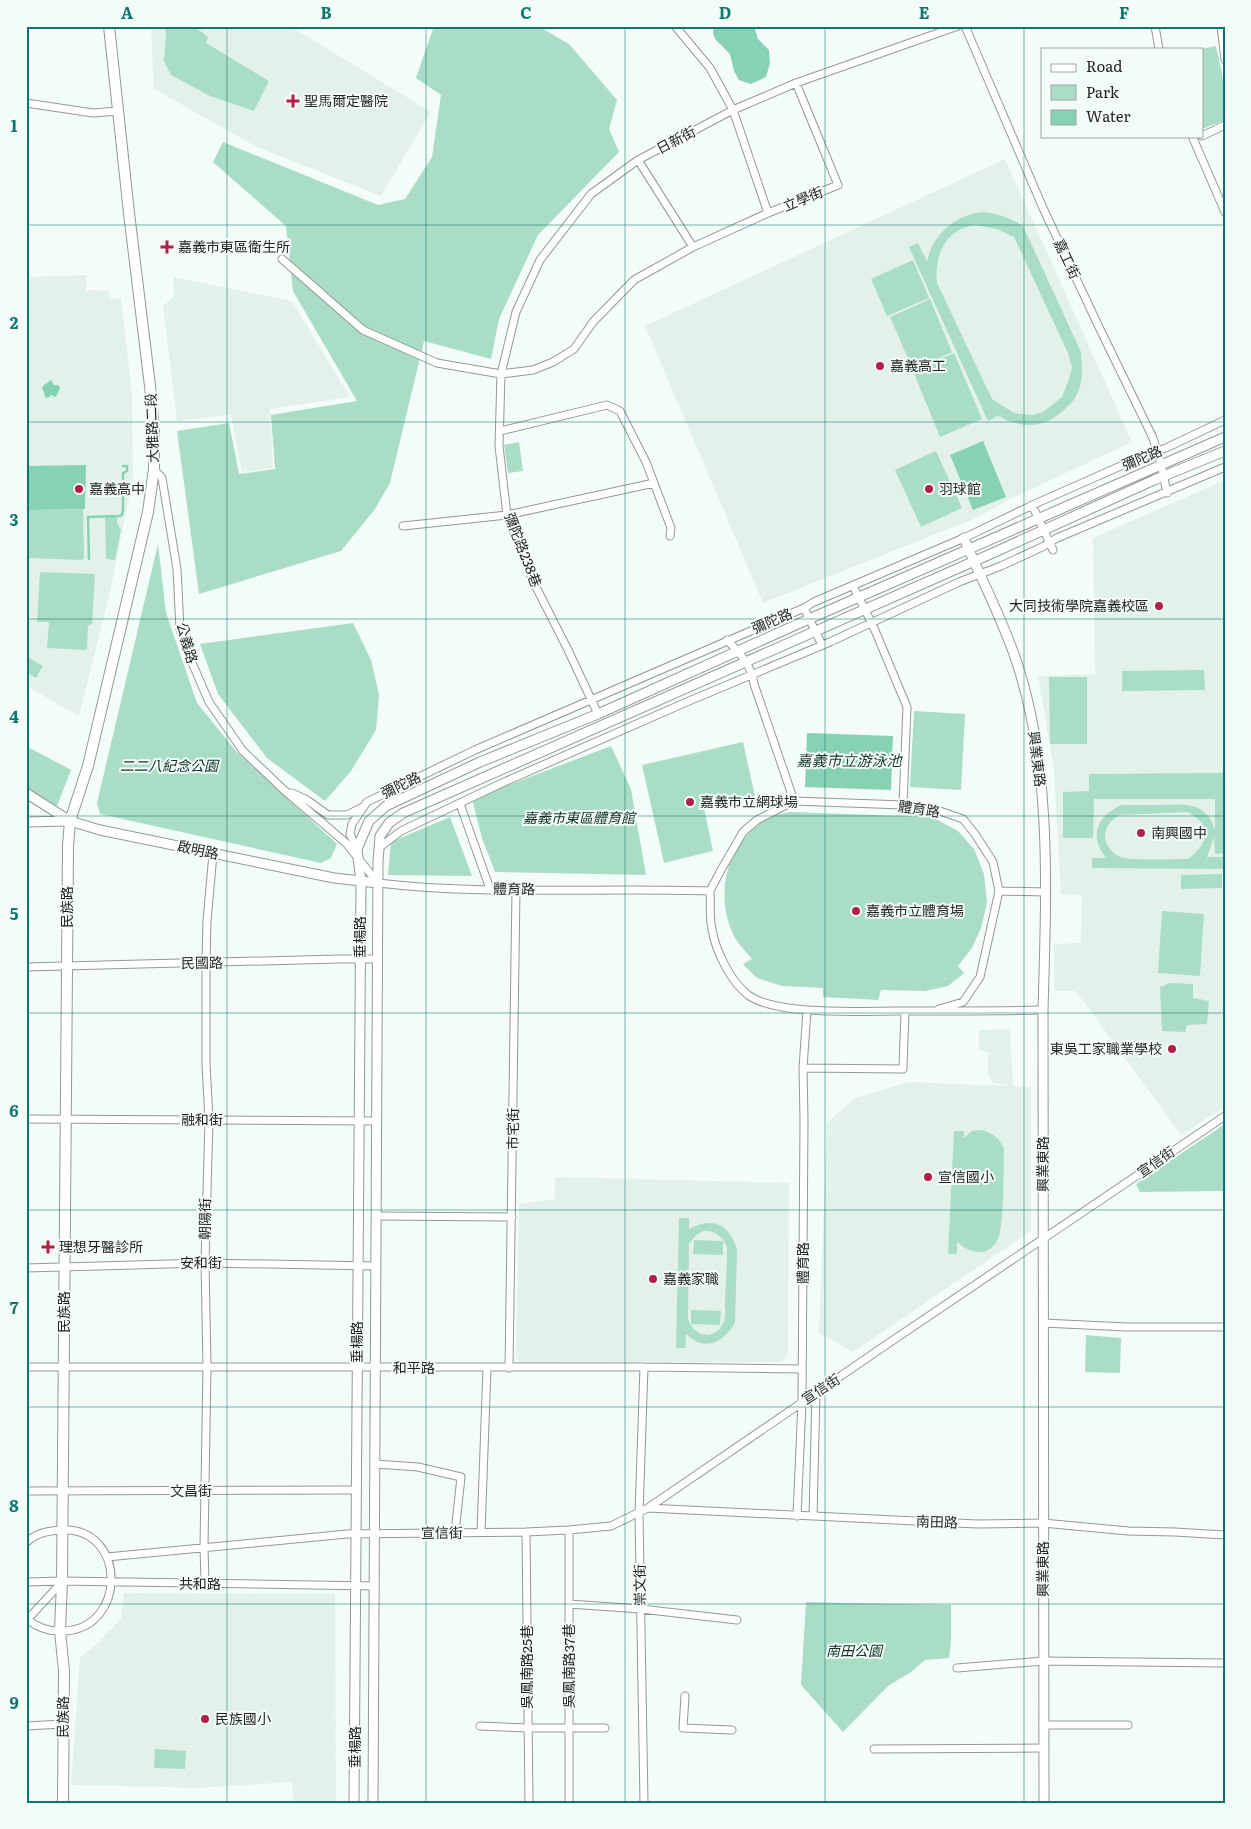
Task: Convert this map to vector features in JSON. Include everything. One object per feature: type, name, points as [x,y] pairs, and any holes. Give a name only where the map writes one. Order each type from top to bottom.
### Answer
[{"type":"main road","name":"大雅路二段","points":[[70,821],[88,766],[104,700],[148,512],[154,469],[154,430],[150,386],[109,26]]},
{"type":"main road","name":"民族路","points":[[63,1803],[64,1671],[60,1631],[63,1490],[68,846],[70,821]]},
{"type":"street","points":[[675,26],[710,68],[733,110],[768,213]]},
{"type":"street","name":"日新街","points":[[501,374],[516,312],[540,260],[591,194],[638,160],[733,110],[796,83],[958,26]]},
{"type":"street","name":"嘉工街","points":[[965,26],[1043,208],[1153,438],[1158,451],[1167,492]]},
{"type":"street","points":[[1155,26],[1159,48]]},
{"type":"street","points":[[1221,26],[1225,60]]},
{"type":"street","name":"立學街","points":[[282,259],[363,330],[437,363],[501,374],[533,370],[553,362],[574,349],[593,322],[634,280],[693,247],[838,184],[796,83]]},
{"type":"street","points":[[26,103],[93,113],[118,111]]},
{"type":"street","points":[[1204,135],[1225,125]]},
{"type":"street","points":[[1193,138],[1225,212]]},
{"type":"street","points":[[638,160],[693,247]]},
{"type":"street","name":"彌陀路238巷","points":[[501,374],[499,446],[507,515],[534,583],[598,714]]},
{"type":"street","points":[[500,431],[607,405],[620,412],[646,462],[671,528],[670,536]]},
{"type":"street","name":"彌陀路","points":[[360,882],[358,853],[350,834],[352,824],[367,802],[428,772],[964,538],[1032,505],[1225,420]]},
{"type":"street","name":"彌陀路","points":[[358,853],[369,821],[386,806],[480,762],[598,714],[809,619],[1225,437]]},
{"type":"street","name":"彌陀路","points":[[378,883],[380,836],[389,823],[403,813],[1164,476],[1225,451]]},
{"type":"street","points":[[380,848],[401,831],[502,783],[689,700],[873,626],[1049,542],[1225,467]]},
{"type":"street","name":"公義路","points":[[154,469],[162,478],[177,569],[180,629],[209,702],[243,751],[284,790],[358,853],[378,883]]},
{"type":"street","points":[[403,526],[507,515],[654,483]]},
{"type":"street","points":[[1032,505],[1053,550]]},
{"type":"street","name":"興業東路","points":[[964,538],[1016,661],[1036,740],[1040,788],[1046,892],[1043,1010],[1044,1803]]},
{"type":"street","points":[[853,586],[873,626],[907,707],[903,806]]},
{"type":"street","points":[[804,608],[822,645]]},
{"type":"street","points":[[727,640],[738,651],[753,675],[754,684],[794,801]]},
{"type":"street","name":"公義路","points":[[284,790],[307,800],[328,815],[347,815],[364,807]]},
{"type":"street","name":"啟明路","points":[[26,793],[70,821],[100,830],[334,878],[378,883]]},
{"type":"street","name":"體育路","points":[[926,1012],[963,1002],[980,977],[999,891],[992,862],[975,834],[963,819],[937,810],[903,806],[794,801],[763,816],[743,832],[710,891],[712,930],[731,978],[748,995],[768,1004],[807,1010],[926,1012],[1043,1010]]},
{"type":"street","points":[[460,804],[490,889]]},
{"type":"street","points":[[26,822],[70,821]]},
{"type":"street","name":"朝陽街","points":[[205,1584],[207,1366],[205,1262],[209,1120],[206,1064],[206,963],[207,921],[213,854]]},
{"type":"street","name":"垂楊路","points":[[354,1803],[360,882]]},
{"type":"street","name":"體育路","points":[[378,883],[452,889],[652,889],[710,891]]},
{"type":"street","name":"垂楊路","points":[[373,1803],[378,883]]},
{"type":"street","name":"市宅街","points":[[509,1368],[516,890]]},
{"type":"street","points":[[999,891],[1046,892]]},
{"type":"street","name":"民國路","points":[[26,967],[378,959]]},
{"type":"street","name":"體育路","points":[[797,1516],[802,1402],[803,1068],[807,1010]]},
{"type":"street","points":[[803,1068],[903,1069],[905,1011]]},
{"type":"street","name":"宣信街","points":[[107,1557],[356,1534],[526,1532],[611,1526],[648,1508],[1225,1116]]},
{"type":"street","name":"融和街","points":[[26,1119],[377,1121]]},
{"type":"street","points":[[376,1216],[512,1217]]},
{"type":"street","name":"安和街","points":[[26,1268],[205,1262],[376,1266]]},
{"type":"street","points":[[1043,1323],[1127,1326],[1225,1326]]},
{"type":"street","name":"和平路","points":[[26,1368],[207,1366],[802,1369]]},
{"type":"street","name":"崇文街","points":[[644,1367],[639,1513],[644,1803]]},
{"type":"street","points":[[481,1532],[487,1368]]},
{"type":"street","points":[[813,1516],[816,1393]]},
{"type":"street","points":[[375,1464],[418,1467],[461,1477],[455,1533]]},
{"type":"street","name":"文昌街","points":[[26,1490],[356,1490]]},
{"type":"street","name":"南田路","points":[[648,1508],[978,1524],[1043,1524],[1128,1531],[1225,1535]]},
{"type":"street","points":[[26,1543],[43,1532],[74,1530],[88,1536],[107,1557],[112,1583],[109,1599],[101,1613],[89,1624],[74,1630],[47,1630],[27,1619],[62,1581]]},
{"type":"street","name":"吳鳳南路37巷","points":[[569,1530],[569,1803]]},
{"type":"street","name":"吳鳳南路25巷","points":[[526,1532],[529,1803]]},
{"type":"street","name":"共和路","points":[[26,1582],[374,1586]]},
{"type":"street","points":[[569,1604],[641,1608],[737,1620]]},
{"type":"street","points":[[956,1668],[1043,1661],[1225,1662]]},
{"type":"street","points":[[685,1696],[683,1728],[732,1730]]},
{"type":"street","points":[[26,1726],[63,1724]]},
{"type":"street","points":[[1043,1725],[1128,1725]]},
{"type":"street","points":[[480,1726],[605,1728]]},
{"type":"street","points":[[874,1749],[1043,1748]]},
{"type":"shaded area","name":"聖馬爾定醫院","points":[[144,26],[290,26],[431,112],[381,196],[255,146],[154,89],[151,29]]},
{"type":"shaded area","name":"嘉義高工","points":[[1005,159],[1132,442],[1010,499],[976,518],[763,603],[645,326]]},
{"type":"shaded area","name":"嘉義高中","points":[[87,275],[86,290],[108,291],[110,299],[121,298],[132,394],[133,478],[110,592],[79,716],[26,686],[26,277]]},
{"type":"shaded area","points":[[173,277],[292,301],[350,397],[270,409],[273,468],[242,472],[231,415],[177,421],[163,306],[174,296]]},
{"type":"shaded area","points":[[1225,480],[1225,1107],[1181,1135],[1076,991],[1054,991],[1054,944],[1081,943],[1082,896],[1061,894],[1054,771],[1038,676],[1095,674],[1093,538]]},
{"type":"shaded area","name":"宣信國小","points":[[1010,1029],[1013,1086],[1031,1087],[1031,1231],[853,1352],[819,1333],[827,1123],[855,1098],[909,1082],[1008,1086],[992,1082],[988,1074],[988,1053],[979,1049],[979,1030]]},
{"type":"shaded area","name":"嘉義家職","points":[[555,1177],[789,1183],[788,1354],[782,1362],[520,1363],[516,1357],[519,1204],[555,1199]]},
{"type":"shaded area","name":"民族國小","points":[[124,1593],[335,1594],[336,1803],[293,1803],[292,1782],[197,1788],[71,1785],[80,1657],[98,1643],[121,1619]]},
{"type":"green space","points":[[165,26],[194,26],[208,37],[206,43],[269,81],[254,111],[210,96],[171,75],[164,61]]},
{"type":"green space","points":[[434,26],[538,26],[569,44],[617,100],[609,129],[619,152],[538,235],[499,319],[491,359],[424,341],[390,483],[375,509],[341,551],[199,594],[177,431],[229,423],[239,474],[275,469],[271,415],[357,401],[293,291],[286,226],[213,162],[223,142],[378,205],[405,199],[432,157],[441,95],[416,78]]},
{"type":"green space","points":[[1216,46],[1225,87],[1225,120],[1204,128],[1204,48]]},
{"type":"green space","points":[[982,212],[993,213],[1023,226],[1081,352],[1082,378],[1074,400],[1057,416],[1041,423],[1025,425],[998,416],[988,421],[909,247],[918,243],[927,262],[939,235],[954,222]],"holes":[[[975,225],[997,229],[1014,237],[1068,353],[1072,367],[1062,397],[1043,412],[1032,415],[1014,413],[992,399],[937,283],[937,263],[949,238],[956,232]]]},
{"type":"green space","points":[[913,260],[929,298],[887,316],[871,279]]},
{"type":"green space","points":[[930,299],[952,352],[913,370],[890,317]]},
{"type":"green space","points":[[954,353],[982,419],[940,437],[913,371]]},
{"type":"green space","points":[[519,442],[523,471],[508,473],[504,445]]},
{"type":"green space","name":"羽球館","points":[[936,451],[962,508],[921,527],[895,470]]},
{"type":"green space","points":[[83,509],[84,558],[81,560],[29,558],[28,563],[26,563],[26,524],[29,523],[29,510]]},
{"type":"green space","points":[[117,516],[117,523],[121,530],[115,560],[106,559],[105,517]]},
{"type":"green space","name":"二二八紀念公園","points":[[158,544],[166,613],[197,703],[236,751],[337,844],[331,858],[321,863],[100,814],[97,803]]},
{"type":"green space","points":[[40,572],[95,574],[92,624],[88,625],[87,650],[47,648],[49,622],[37,622]]},
{"type":"green space","points":[[353,623],[371,660],[379,695],[376,730],[351,771],[325,801],[267,758],[218,694],[200,644]]},
{"type":"green space","points":[[26,656],[43,666],[36,678],[26,672]]},
{"type":"green space","points":[[1204,670],[1205,690],[1122,691],[1122,671]]},
{"type":"green space","points":[[1049,677],[1087,677],[1087,744],[1050,744]]},
{"type":"green space","points":[[914,711],[965,714],[961,790],[910,787]]},
{"type":"green space","name":"嘉義市立網球場","points":[[743,742],[755,796],[704,808],[713,851],[664,863],[642,765]]},
{"type":"green space","points":[[26,746],[71,770],[57,806],[26,790]]},
{"type":"green space","name":"嘉義市東區體育館","points":[[611,746],[631,789],[646,875],[495,872],[482,838],[472,799]]},
{"type":"green space","points":[[1225,773],[1225,853],[1215,854],[1214,837],[1207,857],[1225,857],[1225,869],[1092,868],[1092,858],[1106,858],[1101,850],[1097,835],[1101,821],[1112,810],[1121,805],[1178,804],[1194,806],[1206,814],[1215,830],[1215,799],[1094,799],[1093,838],[1063,838],[1063,792],[1089,791],[1089,774]],"holes":[[[1188,812],[1196,817],[1205,829],[1204,841],[1188,859],[1121,857],[1110,849],[1105,840],[1107,827],[1119,815]]]},
{"type":"green space","name":"嘉義市立體育場","points":[[790,812],[932,817],[958,831],[974,849],[984,874],[987,903],[981,928],[972,948],[958,966],[964,973],[948,986],[925,991],[881,990],[878,1000],[823,997],[823,988],[782,986],[757,978],[743,964],[752,959],[741,947],[729,925],[724,896],[725,882],[733,855],[750,832],[769,817]]},
{"type":"green space","points":[[450,817],[472,876],[388,875],[391,842]]},
{"type":"green space","points":[[1222,874],[1222,888],[1181,889],[1181,875]]},
{"type":"green space","points":[[1162,911],[1204,914],[1200,976],[1158,973]]},
{"type":"green space","points":[[1170,983],[1193,984],[1193,998],[1209,1001],[1207,1024],[1187,1025],[1185,1032],[1162,1031],[1160,987]]},
{"type":"green space","points":[[1225,1124],[1225,1191],[1140,1192],[1136,1184]]},
{"type":"green space","points":[[982,1130],[995,1136],[1004,1148],[1000,1234],[993,1247],[986,1251],[972,1251],[957,1242],[957,1254],[948,1254],[954,1131],[964,1131],[964,1138],[972,1131]]},
{"type":"green space","points":[[679,1218],[689,1218],[689,1229],[706,1223],[713,1223],[725,1228],[734,1240],[737,1249],[735,1323],[725,1336],[713,1343],[700,1343],[686,1334],[685,1348],[676,1348]],"holes":[[[707,1231],[721,1237],[727,1248],[727,1255],[725,1319],[716,1332],[706,1335],[695,1330],[688,1319],[689,1244],[696,1235]]]},
{"type":"green space","points":[[694,1240],[723,1241],[723,1255],[693,1254]]},
{"type":"green space","points":[[691,1310],[721,1311],[720,1325],[691,1324]]},
{"type":"green space","points":[[1086,1335],[1121,1338],[1120,1373],[1085,1372]]},
{"type":"green space","name":"南田公園","points":[[806,1602],[951,1605],[949,1658],[925,1660],[911,1672],[888,1686],[843,1732],[801,1685]]},
{"type":"green space","points":[[155,1749],[186,1751],[185,1769],[154,1768]]},
{"type":"water","points":[[714,26],[754,26],[758,39],[769,50],[770,63],[766,77],[751,84],[739,80],[734,71],[730,54],[715,39],[713,33]]},
{"type":"water","points":[[51,380],[54,385],[58,385],[60,388],[56,397],[51,395],[48,398],[45,397],[42,389]]},
{"type":"water","points":[[983,441],[1006,497],[973,510],[950,455]]},
{"type":"water","points":[[86,465],[85,509],[26,510],[26,466]]},
{"type":"water","name":"嘉義市立游泳池","points":[[807,733],[893,736],[891,790],[805,787]]},
{"type":"waterway","points":[[89,559],[88,517],[122,515],[123,473],[127,471],[127,466],[123,466]]},
{"type":"place","name":"聖馬爾定醫院","points":[[293,101]]},
{"type":"place","name":"嘉義市東區衛生所","points":[[167,247]]},
{"type":"place","name":"嘉義高工","points":[[880,366]]},
{"type":"place","name":"嘉義高中","points":[[79,489]]},
{"type":"place","name":"羽球館","points":[[929,489]]},
{"type":"place","name":"大同技術學院嘉義校區","points":[[1159,606]]},
{"type":"place","name":"嘉義市立網球場","points":[[690,802]]},
{"type":"place","name":"南興國中","points":[[1141,833]]},
{"type":"place","name":"嘉義市立體育場","points":[[856,911]]},
{"type":"place","name":"東吳工家職業學校","points":[[1172,1049]]},
{"type":"place","name":"宣信國小","points":[[928,1177]]},
{"type":"place","name":"理想牙醫診所","points":[[48,1247]]},
{"type":"place","name":"嘉義家職","points":[[653,1279]]},
{"type":"place","name":"民族國小","points":[[205,1719]]}]
